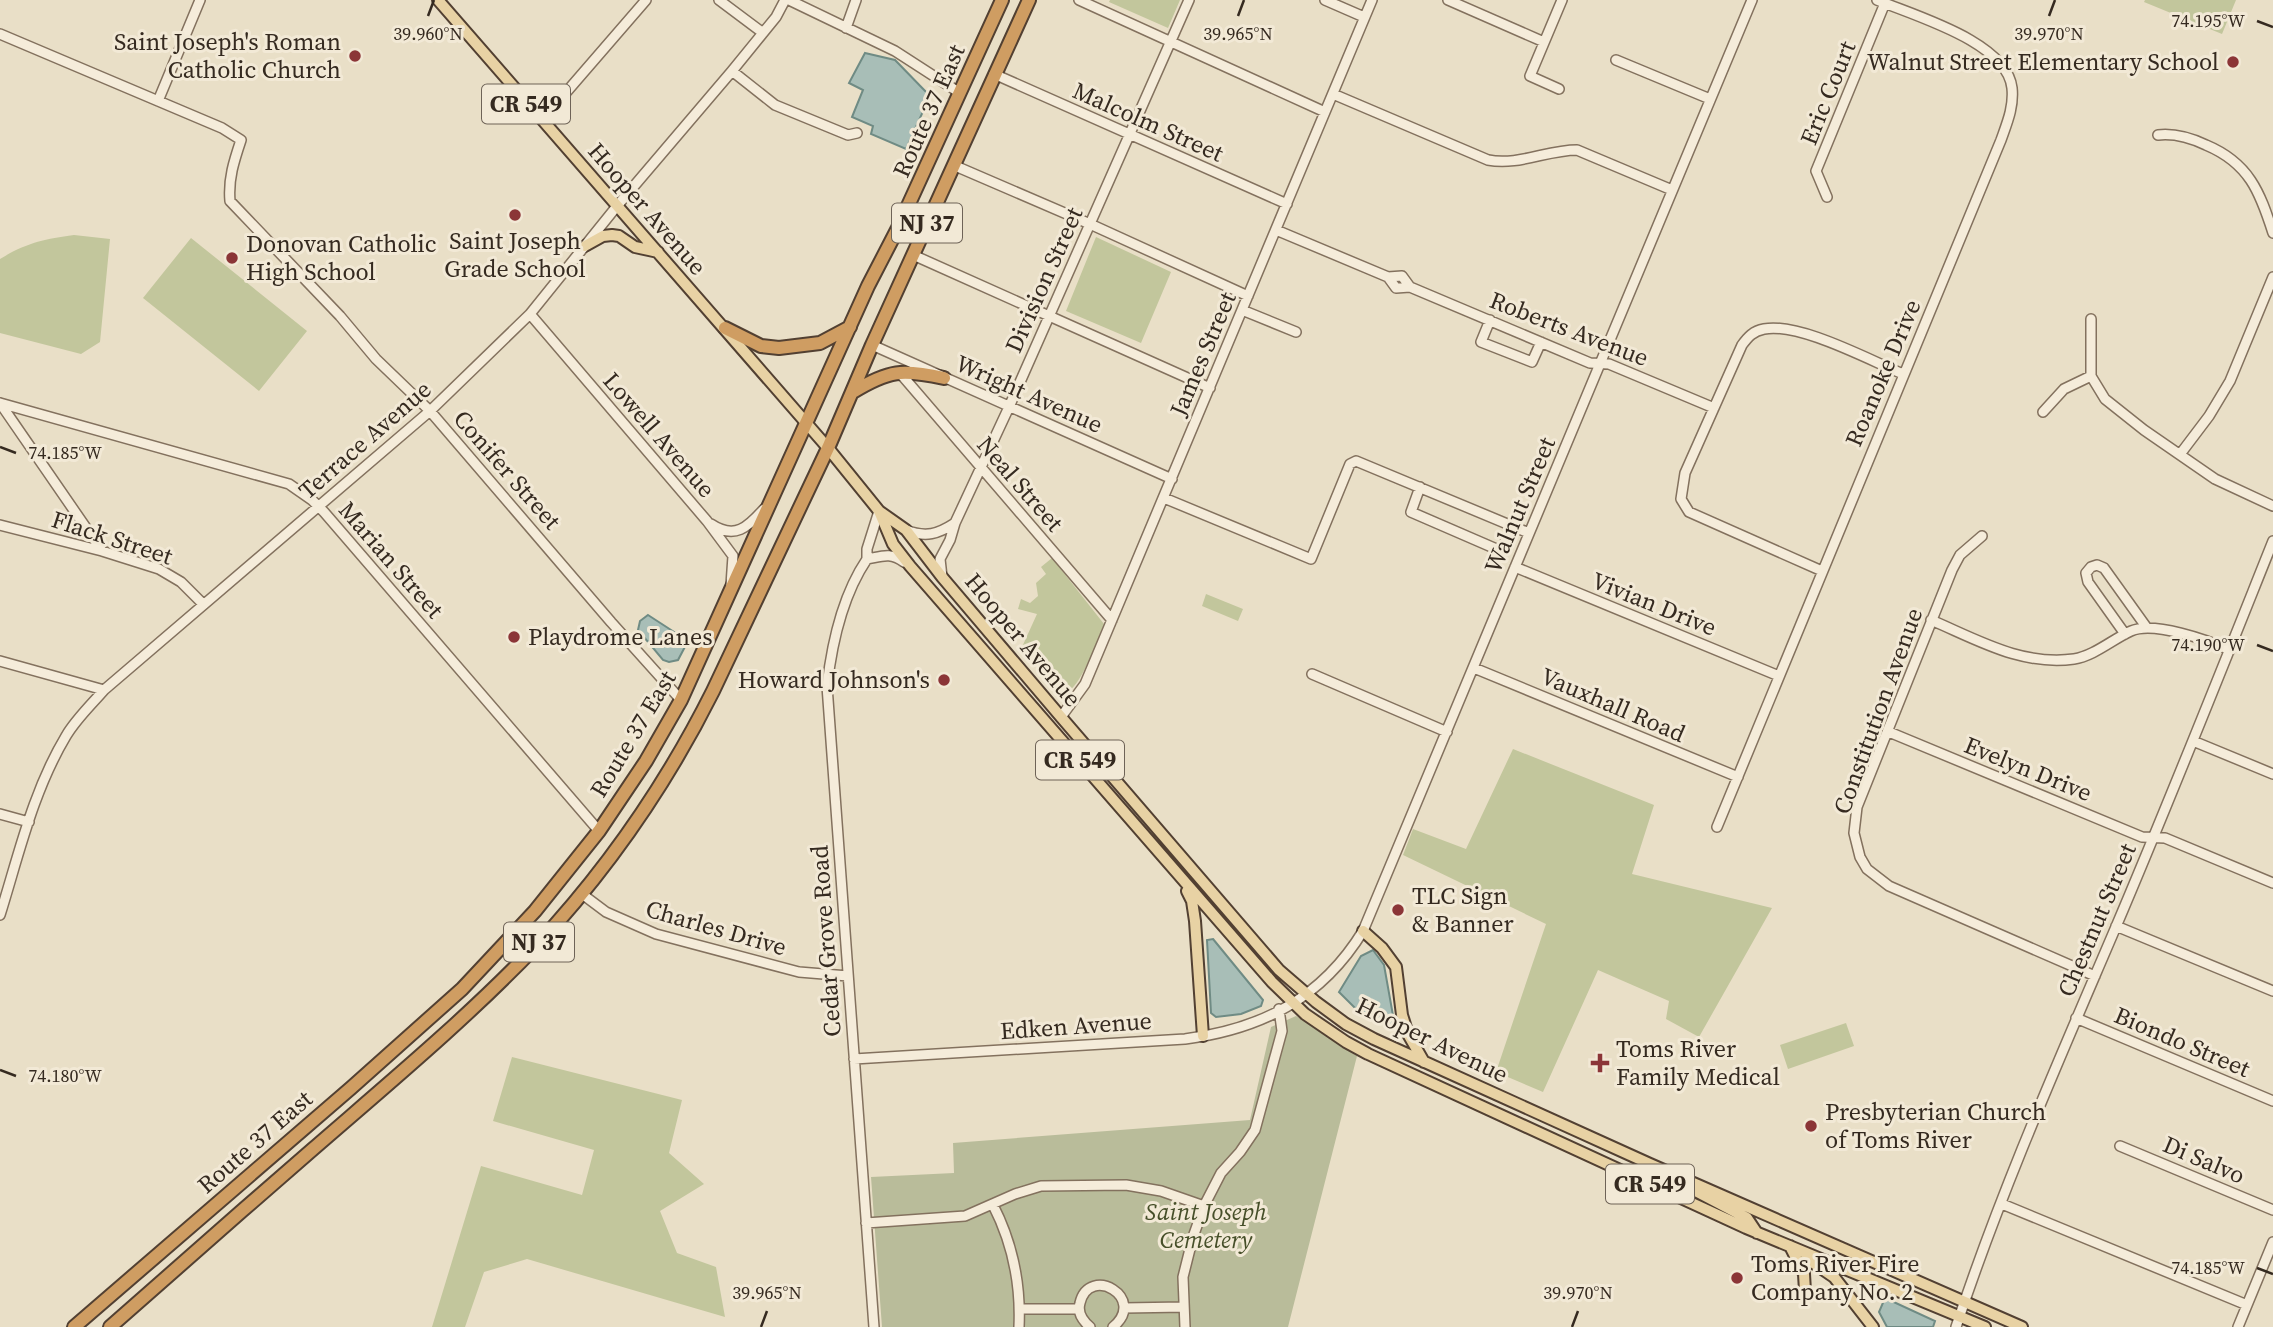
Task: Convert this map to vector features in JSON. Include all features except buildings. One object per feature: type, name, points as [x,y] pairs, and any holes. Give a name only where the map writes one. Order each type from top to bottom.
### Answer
[{"type":"highway","name":"Route 37 East","points":[[110,1327],[414,1062],[535,947],[582,894],[631,827],[695,728],[828,448],[1029,0]]},
{"type":"highway","name":"Route 37 East","points":[[74,1327],[462,989],[535,911],[599,831],[633,782],[681,700],[850,327],[960,93],[999,1]]},
{"type":"highway","points":[[725,328],[761,346],[779,348],[820,343],[850,327]]},
{"type":"highway","points":[[852,393],[879,376],[919,373],[944,378]]},
{"type":"main road","name":"Hooper Avenue","points":[[438,0],[725,328],[879,510],[906,530],[942,577],[1061,718],[1279,970],[1306,995],[1346,1024],[1424,1062],[2022,1327]]},
{"type":"main road","points":[[584,246],[603,236],[612,235],[619,236],[635,247],[658,253]]},
{"type":"main road","name":"Hooper Avenue","points":[[879,510],[893,544],[910,566],[1183,882],[1292,1002],[1346,1042],[1757,1233],[1985,1327]]},
{"type":"main road","points":[[1183,882],[1192,901],[1195,921],[1203,1036]]},
{"type":"main road","points":[[1363,931],[1382,948],[1396,967],[1402,1015],[1408,1034],[1424,1062]]},
{"type":"main road","points":[[1650,1164],[1747,1218],[1757,1233]]},
{"type":"main road","points":[[1790,1246],[1804,1274],[1805,1291]]},
{"type":"main road","points":[[1790,1246],[1834,1278],[1873,1327]]},
{"type":"street","points":[[0,34],[158,101],[200,0]]},
{"type":"street","points":[[535,114],[550,111],[646,0]]},
{"type":"street","points":[[719,0],[763,33]]},
{"type":"street","points":[[787,0],[895,51],[960,93]]},
{"type":"street","name":"Terrace Avenue","points":[[0,915],[40,789],[67,734],[104,690],[430,411],[530,314],[617,206],[732,71],[787,0]]},
{"type":"street","points":[[846,28],[856,0]]},
{"type":"street","points":[[1079,0],[1325,112]]},
{"type":"street","name":"Division Street","points":[[942,577],[940,559],[955,523],[1189,0]]},
{"type":"street","points":[[1325,0],[1364,18]]},
{"type":"street","name":"James Street","points":[[1061,718],[1085,684],[1372,0]]},
{"type":"street","points":[[1448,0],[1544,42]]},
{"type":"street","points":[[1559,89],[1530,76],[1562,0]]},
{"type":"street","name":"Walnut Street","points":[[1292,1002],[1320,985],[1343,961],[1363,931],[1752,0]]},
{"type":"street","name":"Eric Court","points":[[1827,197],[1816,171],[1881,2]]},
{"type":"street","name":"Roanoke Drive","points":[[1717,827],[2001,141],[2011,111],[2012,87],[2006,71],[1989,50],[1970,39],[1881,2]]},
{"type":"street","points":[[1616,60],[1710,99]]},
{"type":"street","points":[[732,71],[775,105],[848,135],[857,133]]},
{"type":"street","name":"Malcolm Street","points":[[994,75],[1287,204]]},
{"type":"street","points":[[1333,94],[1488,160],[1500,162],[1563,150],[1577,150],[1672,190]]},
{"type":"street","name":"Conifer Street","points":[[158,101],[222,128],[241,140],[232,166],[230,201],[340,316],[376,359],[430,411],[681,700]]},
{"type":"street","points":[[2158,135],[2169,134],[2194,139],[2225,153],[2241,166],[2270,213],[2273,233]]},
{"type":"street","points":[[953,165],[1248,296]]},
{"type":"street","name":"Roberts Avenue","points":[[1276,230],[1388,277],[1396,288],[1410,286],[1595,365],[1609,365],[1714,408]]},
{"type":"street","points":[[913,255],[1210,388]]},
{"type":"street","points":[[2181,453],[2230,382],[2273,277]]},
{"type":"street","points":[[1242,310],[1296,331]]},
{"type":"street","name":"Lowell Avenue","points":[[530,314],[708,522],[733,556],[730,592]]},
{"type":"street","points":[[2091,319],[2091,376],[2105,399],[2144,430],[2215,479],[2273,506]]},
{"type":"street","points":[[1490,320],[1481,342],[1532,362],[1541,342]]},
{"type":"street","points":[[1822,571],[1695,517],[1684,506],[1681,491],[1685,472],[1742,345],[1750,335],[1763,329],[1791,329],[1807,334],[1903,374]]},
{"type":"street","name":"Wright Avenue","points":[[872,345],[1172,479]]},
{"type":"street","name":"Neal Street","points":[[900,373],[1112,620]]},
{"type":"street","points":[[2043,412],[2064,389],[2091,376]]},
{"type":"street","points":[[0,403],[102,551]]},
{"type":"street","name":"Marian Street","points":[[0,403],[289,484],[318,506],[599,831]]},
{"type":"street","points":[[1164,498],[1311,559],[1350,464],[1356,461],[1529,533]]},
{"type":"street","points":[[1420,487],[1411,512],[1501,551],[1512,526]]},
{"type":"street","points":[[708,522],[720,530],[731,532],[742,529],[753,521],[774,496]]},
{"type":"street","name":"Cedar Grove Road","points":[[874,1327],[827,686],[832,649],[841,614],[867,559],[867,549],[879,510]]},
{"type":"street","points":[[906,530],[919,535],[933,535],[955,523]]},
{"type":"street","name":"Flack Street","points":[[0,525],[102,551],[159,569],[181,582],[203,604]]},
{"type":"street","name":"Constitution Avenue","points":[[1982,536],[1960,555],[1931,620],[1889,732],[1857,807],[1854,821],[1856,845],[1867,869],[1889,886],[2095,976]]},
{"type":"street","name":"Chestnut Street","points":[[1956,1327],[2001,1204],[2273,541]]},
{"type":"street","points":[[867,559],[882,554],[893,555],[910,566]]},
{"type":"street","points":[[2125,634],[2088,582],[2086,573],[2091,567],[2096,565],[2104,568],[2147,628]]},
{"type":"street","name":"Vivian Drive","points":[[1515,567],[1779,676]]},
{"type":"street","points":[[1931,620],[2012,655],[2030,659],[2076,659],[2134,630],[2147,628],[2171,631],[2230,650]]},
{"type":"street","points":[[0,661],[104,690]]},
{"type":"street","name":"Vauxhall Road","points":[[1474,668],[1738,777]]},
{"type":"street","points":[[1312,674],[1447,732]]},
{"type":"street","name":"Evelyn Drive","points":[[1889,732],[2142,836],[2165,838],[2273,883]]},
{"type":"street","points":[[2193,741],[2273,774]]},
{"type":"street","points":[[0,814],[29,822]]},
{"type":"street","name":"Charles Drive","points":[[582,894],[606,912],[656,934],[799,972],[848,976]]},
{"type":"street","points":[[2116,926],[2273,991]]},
{"type":"street","name":"Edken Avenue","points":[[854,1059],[1203,1036],[1257,1022],[1292,1002]]},
{"type":"street","points":[[1185,1327],[1182,1278],[1193,1237],[1204,1206],[1221,1173],[1240,1152],[1255,1129],[1282,1031],[1279,1009]]},
{"type":"street","name":"Biondo Street","points":[[2077,1018],[2273,1101]]},
{"type":"street","name":"Di Salvo","points":[[2120,1146],[2273,1210]]},
{"type":"street","points":[[866,1223],[965,1216],[1015,1194],[1041,1186],[1126,1185],[1160,1191],[1204,1206]]},
{"type":"street","points":[[2001,1204],[2247,1305]]},
{"type":"street","points":[[993,1205],[1004,1226],[1018,1274],[1019,1327]]},
{"type":"street","points":[[2238,1327],[2273,1242]]},
{"type":"street","points":[[1090,1327],[1081,1316],[1079,1308],[1083,1295],[1088,1290],[1102,1285],[1120,1295],[1124,1308],[1123,1316],[1113,1327]]},
{"type":"street","points":[[1124,1308],[1184,1307]]},
{"type":"street","points":[[1020,1309],[1079,1308]]},
{"type":"green space","points":[[1180,0],[1168,28],[1109,2]]},
{"type":"green space","points":[[2236,0],[2222,34],[2144,2]]},
{"type":"green space","points":[[74,235],[110,239],[100,342],[81,354],[0,333],[0,259],[36,243]]},
{"type":"green space","points":[[1096,237],[1171,272],[1141,343],[1066,311]]},
{"type":"green space","points":[[191,238],[307,331],[259,391],[143,298]]},
{"type":"green space","points":[[1052,558],[1104,624],[1082,674],[1076,684],[1063,694],[1022,647],[1037,614],[1018,609],[1021,599],[1030,603],[1038,596],[1036,583],[1046,574],[1041,567]]},
{"type":"green space","points":[[1206,594],[1243,609],[1238,621],[1202,606]]},
{"type":"green space","points":[[1513,749],[1654,805],[1632,874],[1772,908],[1699,1037],[1666,1019],[1669,1001],[1598,970],[1543,1092],[1496,1072],[1546,924],[1403,855],[1413,829],[1466,849]]},
{"type":"green space","name":"Saint Joseph Cemetery","points":[[1296,1016],[1357,1056],[1288,1327],[882,1327],[871,1177],[954,1173],[953,1143],[1250,1120],[1271,1027]]},
{"type":"green space","points":[[1846,1023],[1854,1046],[1788,1069],[1780,1045]]},
{"type":"green space","points":[[512,1057],[682,1100],[669,1153],[704,1184],[660,1211],[677,1253],[716,1267],[725,1317],[527,1259],[484,1272],[465,1327],[432,1327],[481,1166],[582,1195],[594,1150],[493,1121]]},
{"type":"water","points":[[865,53],[895,60],[930,96],[906,149],[871,134],[873,126],[852,117],[863,90],[849,83]]},
{"type":"water","points":[[648,615],[688,641],[678,660],[663,660],[638,630],[640,621]]},
{"type":"water","points":[[1213,939],[1263,1000],[1261,1006],[1241,1014],[1216,1017],[1211,1013],[1207,940]]},
{"type":"water","points":[[1373,950],[1384,965],[1394,1021],[1394,1026],[1390,1028],[1355,1008],[1339,992],[1361,956]]},
{"type":"water","points":[[1885,1298],[1935,1321],[1933,1327],[1887,1327],[1879,1312]]},
{"type":"place","name":"Saint Joseph's Roman Catholic Church","points":[[355,56]]},
{"type":"place","name":"Walnut Street Elementary School","points":[[2233,62]]},
{"type":"place","name":"Saint Joseph Grade School","points":[[515,215]]},
{"type":"place","name":"Donovan Catholic High School","points":[[232,258]]},
{"type":"place","name":"Playdrome Lanes","points":[[514,637]]},
{"type":"place","name":"Howard Johnson's","points":[[944,680]]},
{"type":"place","name":"TLC Sign & Banner","points":[[1398,910]]},
{"type":"place","name":"Toms River Family Medical","points":[[1600,1063]]},
{"type":"place","name":"Presbyterian Church of Toms River","points":[[1811,1126]]},
{"type":"place","name":"Toms River Fire Company No. 2","points":[[1737,1278]]}]
